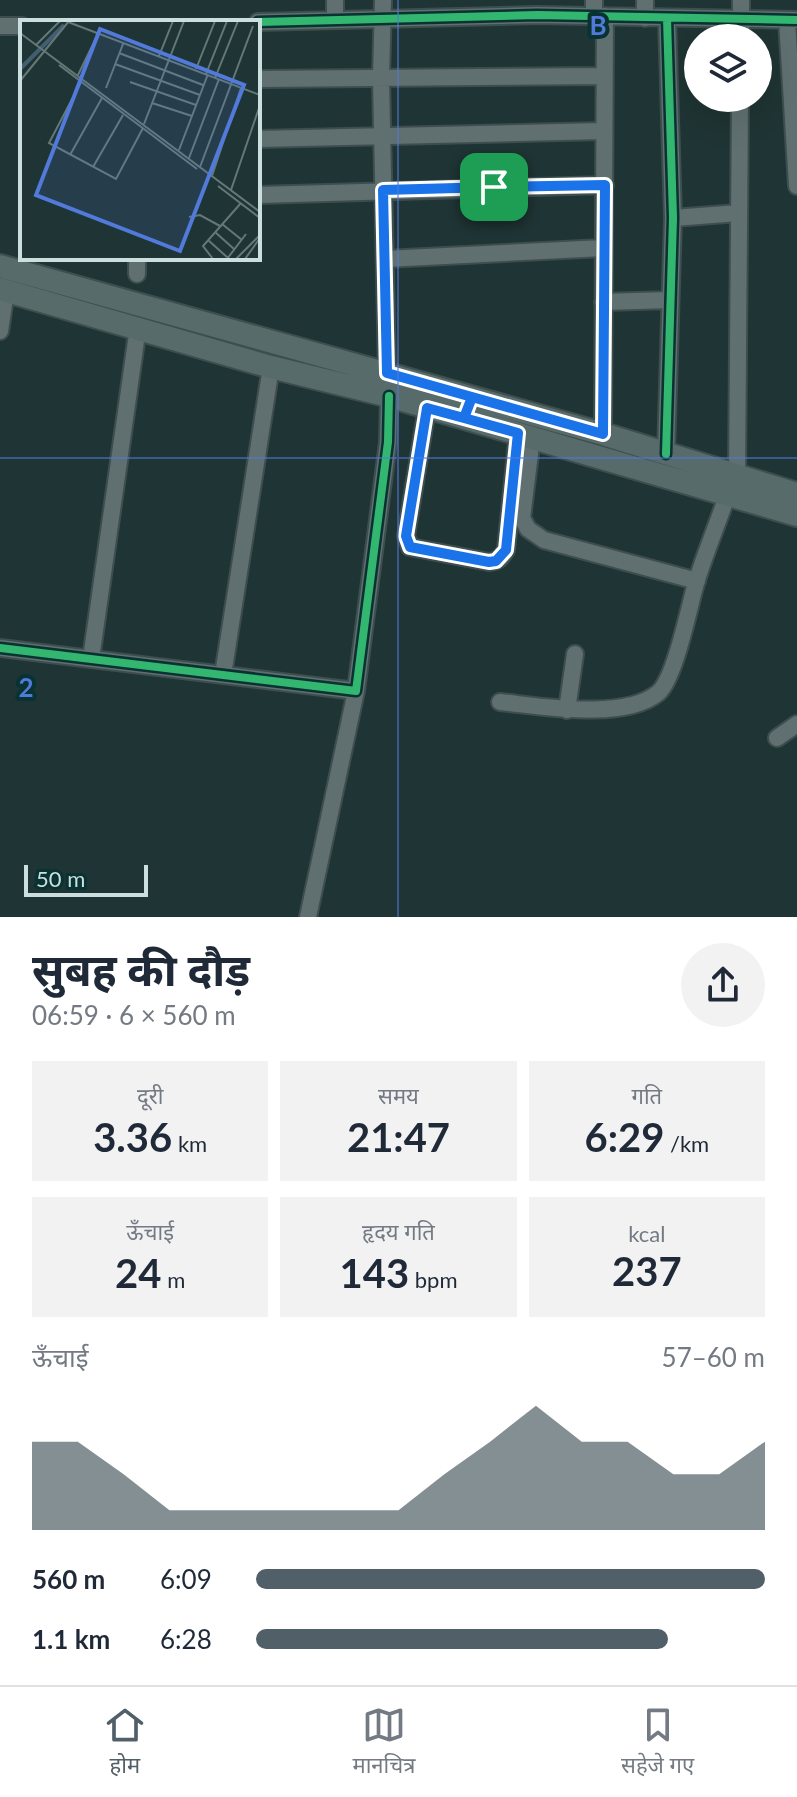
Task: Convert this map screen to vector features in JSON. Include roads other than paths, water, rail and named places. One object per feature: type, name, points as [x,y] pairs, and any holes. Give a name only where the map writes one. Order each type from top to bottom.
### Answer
[{"type":"main road","points":[[0,266],[387,373],[525,435],[732,486],[797,494]]},
{"type":"main road","points":[[3,290],[427,408],[468,408],[603,434],[666,454],[797,515]]},
{"type":"street","points":[[335,0],[335,20]]},
{"type":"street","points":[[383,0],[381,78],[387,373]]},
{"type":"street","points":[[645,0],[645,18]]},
{"type":"street","points":[[741,0],[742,24]]},
{"type":"street","points":[[260,22],[382,19],[538,7],[645,18],[792,20],[797,186]]},
{"type":"street","points":[[598,11],[605,185],[603,434]]},
{"type":"street","points":[[666,454],[673,218],[667,18]]},
{"type":"street","points":[[260,79],[603,76]]},
{"type":"street","points":[[500,702],[567,710],[602,709],[635,703],[658,693],[669,677],[697,581],[732,486],[740,112]]},
{"type":"street","points":[[260,139],[603,131]]},
{"type":"street","points":[[260,195],[605,185]]},
{"type":"street","points":[[673,218],[739,213]]},
{"type":"street","points":[[385,259],[603,248]]},
{"type":"street","points":[[0,331],[3,290]]},
{"type":"street","points":[[603,302],[670,300]]},
{"type":"street","points":[[91,659],[138,327]]},
{"type":"street","points":[[223,675],[271,367]]},
{"type":"street","points":[[308,917],[356,691],[388,442],[389,396]]},
{"type":"street","points":[[427,408],[406,536],[410,547],[489,562],[501,557],[506,550],[525,435]]},
{"type":"street","points":[[525,435],[522,518],[528,529],[544,540],[697,581]]},
{"type":"street","points":[[0,648],[356,691]]},
{"type":"street","points":[[567,710],[575,654]]},
{"type":"street","points":[[777,738],[797,724]]}]
